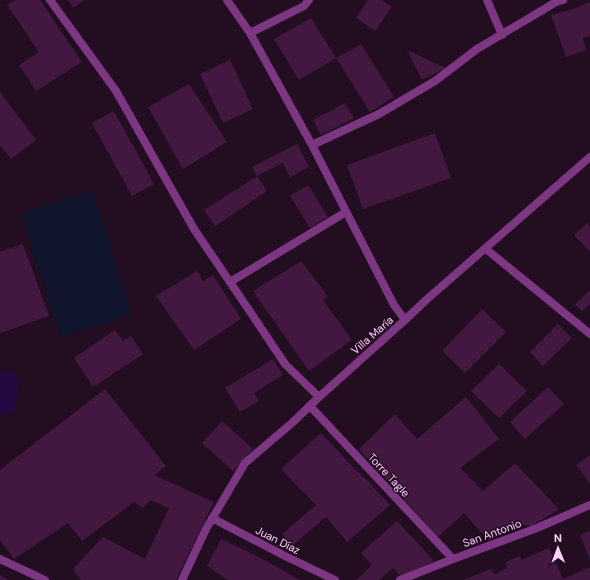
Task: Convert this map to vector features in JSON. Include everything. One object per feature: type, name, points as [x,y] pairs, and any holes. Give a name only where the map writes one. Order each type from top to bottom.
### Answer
[{"type":"street","points":[[50,0],[116,91],[194,229],[285,364],[319,396]]},
{"type":"street","name":"Villa María","points":[[182,580],[212,518],[245,463],[292,423],[319,396],[405,320],[394,305],[312,145],[250,33],[227,0]]},
{"type":"street","points":[[250,33],[304,6],[309,0]]},
{"type":"street","points":[[487,0],[502,35]]},
{"type":"street","points":[[312,145],[385,111],[435,81],[477,49],[556,2],[563,0]]},
{"type":"street","points":[[405,320],[590,157]]},
{"type":"street","points":[[230,282],[346,212]]},
{"type":"street","points":[[486,249],[590,334]]},
{"type":"street","name":"Torre Tagle","points":[[310,406],[453,559]]},
{"type":"street","name":"San Antonio","points":[[400,580],[537,528],[590,505]]},
{"type":"street","name":"Juan Díaz","points":[[212,518],[335,580]]},
{"type":"street","points":[[0,559],[45,580]]},
{"type":"shaded area","points":[[92,190],[132,314],[61,337],[21,213]]},
{"type":"shaded area","points":[[6,370],[13,371],[17,377],[18,390],[15,401],[16,408],[13,412],[0,414],[0,373]]},
{"type":"building","points":[[15,0],[40,0],[82,62],[36,91],[19,65],[39,52],[7,5]]},
{"type":"building","points":[[68,0],[84,0],[73,8]]},
{"type":"building","points":[[368,0],[381,0],[392,7],[375,31],[356,18]]},
{"type":"building","points":[[590,2],[590,36],[583,38],[586,50],[566,57],[551,15],[573,9]]},
{"type":"building","points":[[311,18],[336,58],[299,80],[274,39]]},
{"type":"building","points":[[361,44],[394,97],[370,112],[336,58]]},
{"type":"building","points":[[407,50],[446,68],[422,80]]},
{"type":"building","points":[[230,60],[253,109],[223,123],[200,74]]},
{"type":"building","points":[[189,84],[227,142],[183,169],[148,107]]},
{"type":"building","points":[[0,92],[36,140],[11,159],[0,145]]},
{"type":"building","points":[[345,103],[354,118],[321,135],[313,120]]},
{"type":"building","points":[[114,111],[154,184],[132,196],[92,123]]},
{"type":"building","points":[[435,133],[451,178],[363,209],[347,165]]},
{"type":"building","points":[[297,144],[309,167],[290,177],[283,163],[257,176],[252,167]]},
{"type":"building","points":[[257,176],[267,191],[215,226],[204,210]]},
{"type":"building","points":[[308,185],[328,217],[310,228],[290,196]]},
{"type":"building","points":[[587,223],[590,227],[590,252],[574,235]]},
{"type":"building","points":[[23,244],[49,316],[0,333],[0,252]]},
{"type":"building","points":[[301,261],[328,297],[323,300],[352,340],[309,371],[253,291]]},
{"type":"building","points":[[197,271],[203,281],[213,275],[241,319],[194,350],[156,296]]},
{"type":"building","points":[[590,290],[590,304],[582,311],[575,304]]},
{"type":"building","points":[[482,309],[506,332],[465,373],[442,351]]},
{"type":"building","points":[[558,324],[572,338],[543,366],[530,352]]},
{"type":"building","points":[[115,330],[123,341],[131,336],[143,354],[93,387],[74,358]]},
{"type":"building","points":[[273,359],[283,375],[254,393],[259,401],[240,412],[225,388]]},
{"type":"building","points":[[499,364],[527,391],[499,418],[471,391]]},
{"type":"building","points":[[548,387],[564,404],[525,439],[510,422]]},
{"type":"building","points":[[105,389],[166,466],[154,475],[214,502],[176,580],[81,580],[73,569],[103,537],[145,559],[169,508],[150,500],[143,508],[134,502],[82,541],[68,523],[14,559],[0,540],[0,470]]},
{"type":"building","points":[[466,397],[499,439],[460,468],[483,491],[515,463],[559,509],[532,526],[523,525],[489,541],[464,513],[438,537],[359,449],[395,414],[417,439]]},
{"type":"building","points":[[222,421],[253,449],[233,471],[202,443]]},
{"type":"building","points":[[321,433],[390,505],[347,542],[326,517],[292,546],[282,534],[316,505],[281,469]]},
{"type":"building","points":[[590,455],[590,484],[576,465]]},
{"type":"building","points":[[397,521],[434,561],[401,576],[393,568],[379,580],[356,580],[372,565],[361,553]]},
{"type":"building","points":[[590,531],[590,560],[580,535]]},
{"type":"building","points":[[221,539],[259,557],[300,580],[228,580],[207,566]]},
{"type":"building","points":[[549,548],[563,579],[590,567],[590,580],[463,580],[491,569],[495,574],[507,568],[505,562],[520,556],[521,560]]},
{"type":"building","points":[[0,575],[9,580],[0,580]]}]
